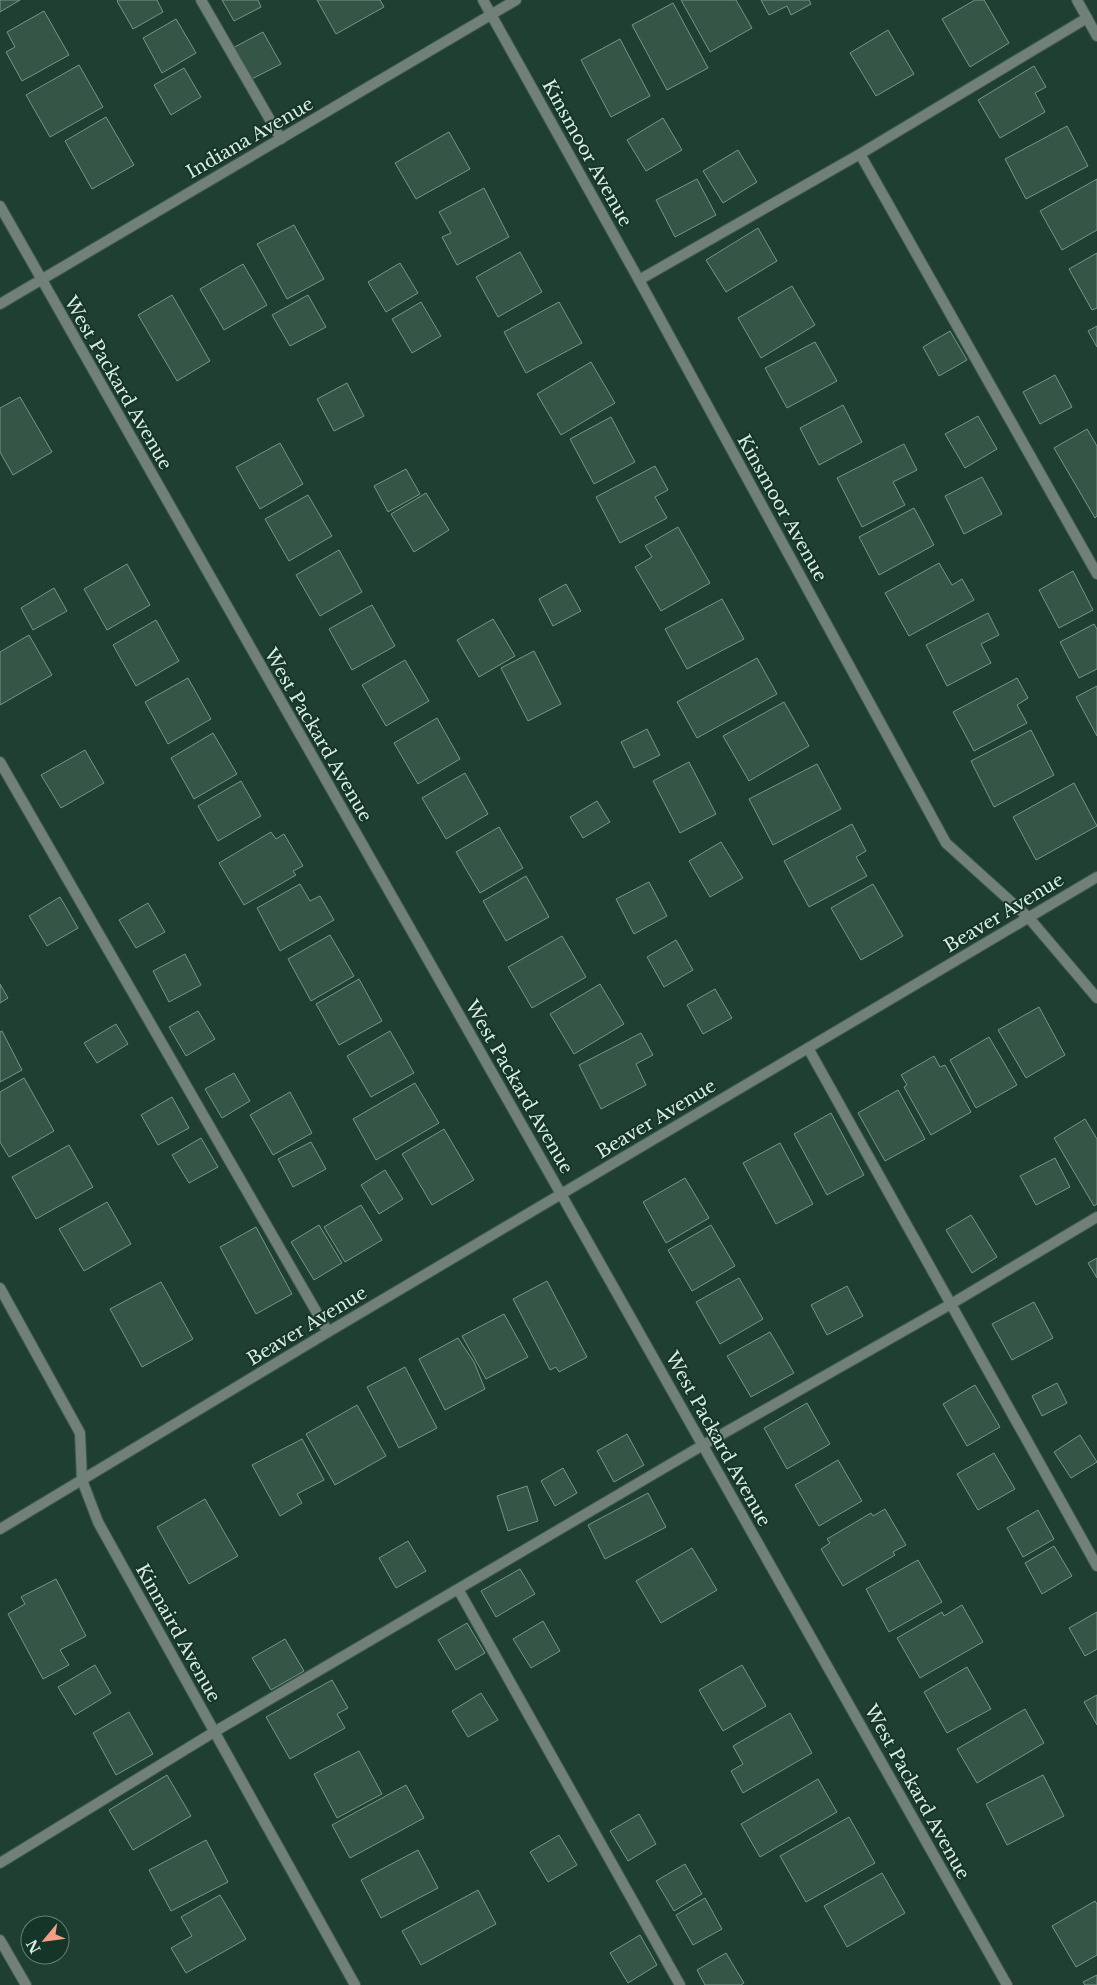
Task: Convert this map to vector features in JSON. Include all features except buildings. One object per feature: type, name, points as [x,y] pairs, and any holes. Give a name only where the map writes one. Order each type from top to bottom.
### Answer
[{"type":"street","points":[[201,0],[281,138]]},
{"type":"street","name":"Kinsmoor Avenue","points":[[483,0],[639,280],[946,843],[1029,918],[1097,998]]},
{"type":"street","name":"Indiana Avenue","points":[[0,304],[516,0]]},
{"type":"street","points":[[1077,0],[1097,36]]},
{"type":"street","points":[[639,280],[860,154],[1087,18]]},
{"type":"street","points":[[860,154],[1097,574]]},
{"type":"street","name":"West Packard Avenue","points":[[0,206],[561,1194],[1007,1985]]},
{"type":"street","points":[[0,762],[328,1332]]},
{"type":"street","name":"Beaver Avenue","points":[[0,1529],[328,1332],[1097,877]]},
{"type":"street","points":[[808,1048],[1097,1566]]},
{"type":"street","points":[[0,1863],[214,1732],[703,1445],[951,1304],[1097,1217]]},
{"type":"street","name":"Kinnaird Avenue","points":[[0,1288],[80,1433],[82,1480],[98,1522],[355,1985]]},
{"type":"street","points":[[458,1589],[680,1985]]},
{"type":"street","points":[[0,1940],[26,1985]]}]
